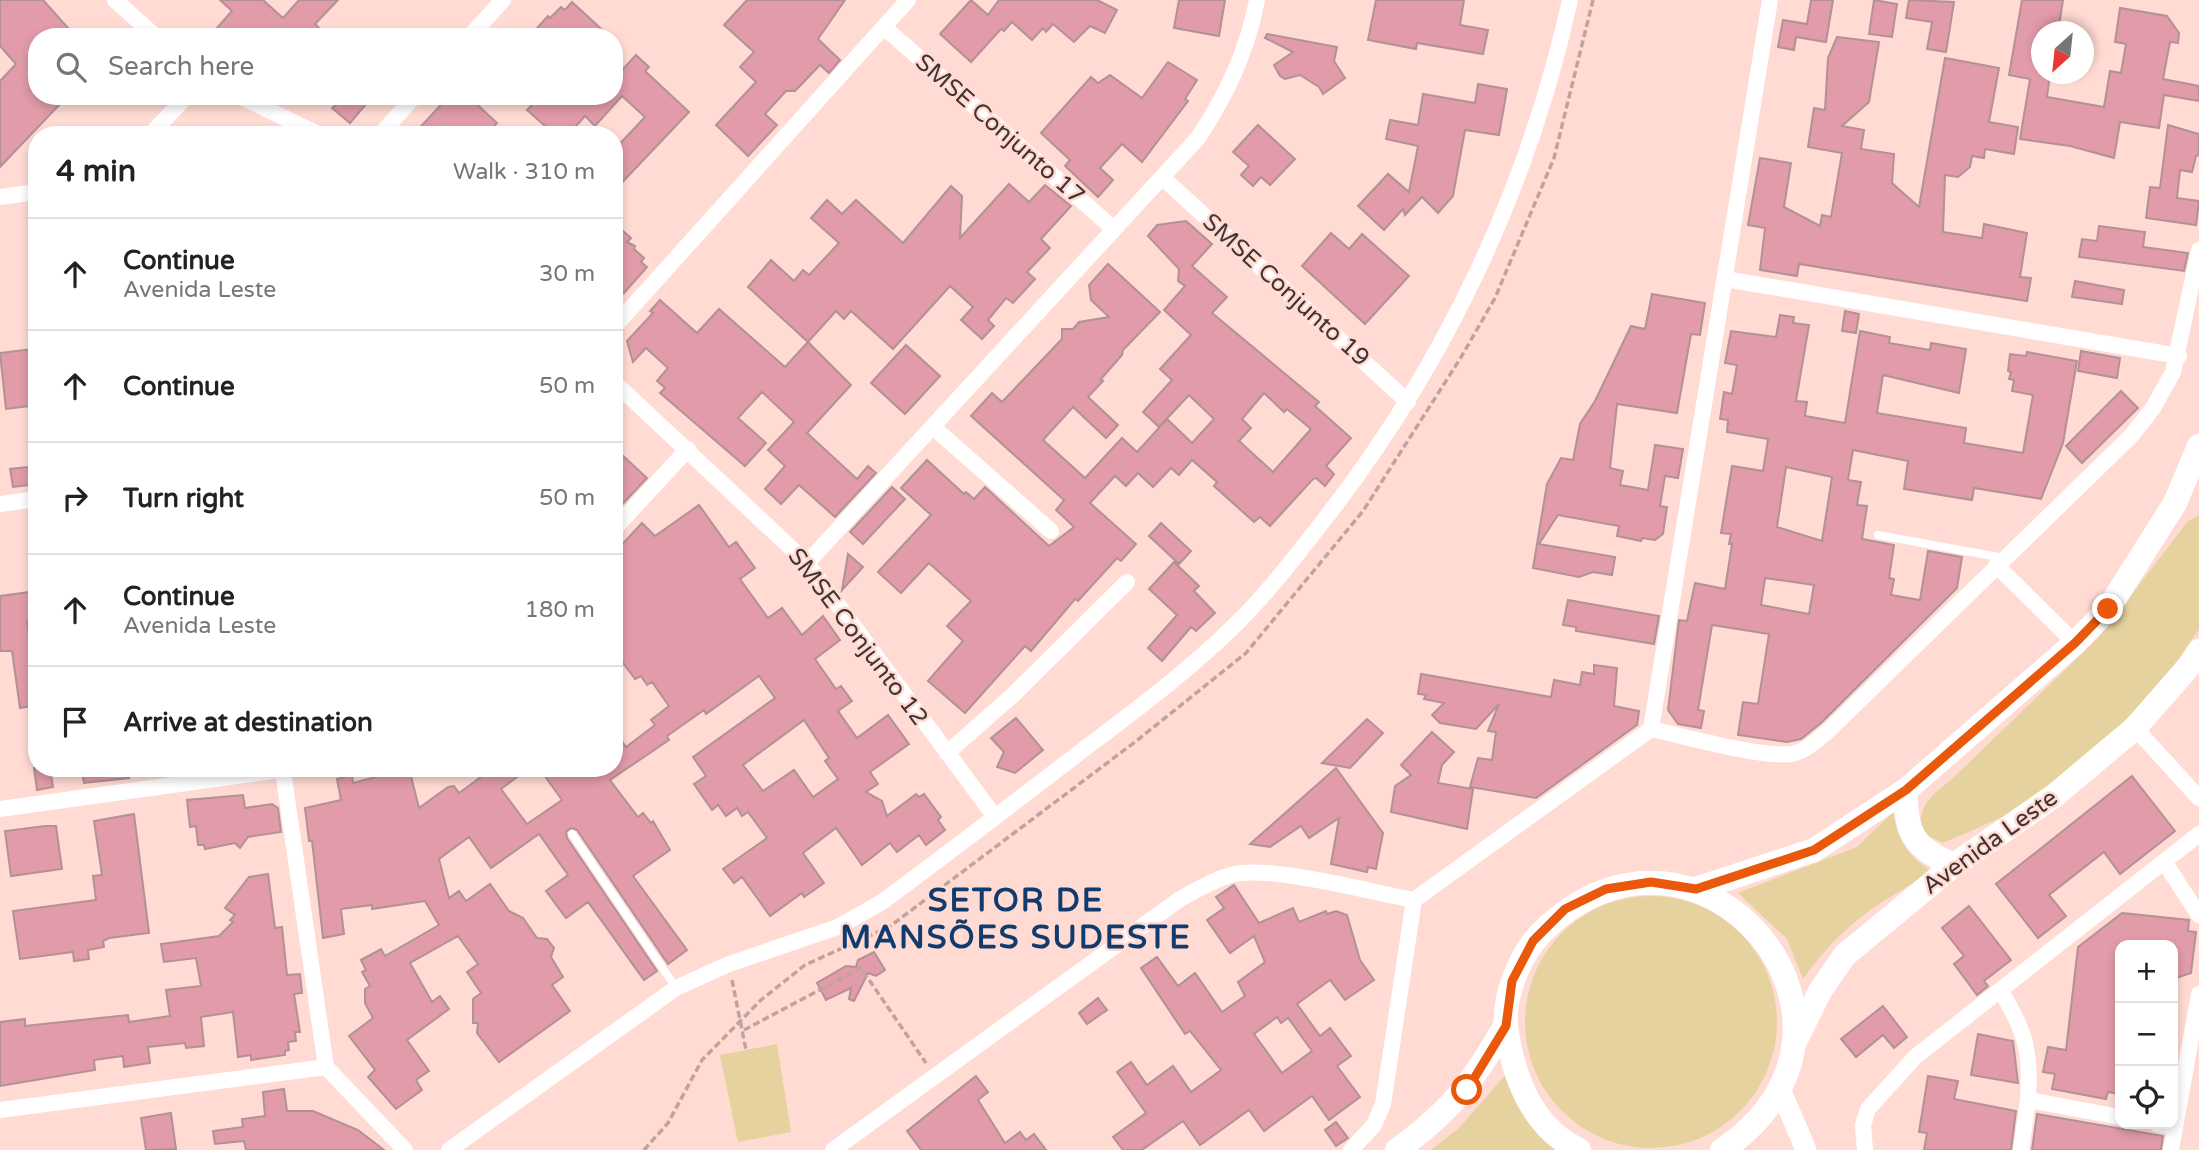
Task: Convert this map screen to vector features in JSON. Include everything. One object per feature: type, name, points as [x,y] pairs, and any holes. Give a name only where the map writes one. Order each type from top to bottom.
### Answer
[{"type":"main road","points":[[1696,889],[1814,850],[1906,790],[2075,643],[2108,609],[2187,500],[2199,446]]},
{"type":"main road","name":"Avenida Leste","points":[[1794,1043],[1820,992],[1845,955],[1954,865],[2054,796],[2134,728],[2191,664],[2199,651]]},
{"type":"main road","points":[[1906,790],[1906,817],[1911,836],[1935,857],[1954,865]]},
{"type":"main road","points":[[1579,1150],[1569,1145],[1535,1113],[1513,1072],[1506,1026],[1512,981],[1533,941],[1565,909],[1606,889],[1651,882],[1696,889],[1739,912],[1772,948],[1792,994],[1794,1043],[1781,1091],[1751,1131],[1722,1150]]},
{"type":"main road","points":[[1396,1150],[1439,1118],[1467,1090],[1506,1026]]},
{"type":"main road","points":[[1781,1091],[1806,1150]]},
{"type":"street","points":[[115,0],[146,28]]},
{"type":"street","points":[[477,28],[503,0]]},
{"type":"street","points":[[623,317],[908,0]]},
{"type":"street","points":[[807,563],[1198,138],[1226,96],[1245,51],[1257,0]]},
{"type":"street","points":[[449,1150],[676,988],[729,964],[838,927],[882,902],[1164,688],[1233,627],[1293,562],[1352,484],[1408,402],[1455,319],[1502,216],[1542,111],[1570,0]]},
{"type":"street","points":[[1351,1150],[1374,1125],[1383,1104],[1414,900],[1651,729],[1770,0]]},
{"type":"street","name":"SMSE Conjunto 17","points":[[885,28],[1114,229]]},
{"type":"street","points":[[159,126],[178,105]]},
{"type":"street","points":[[258,105],[301,126]]},
{"type":"street","points":[[388,126],[407,105]]},
{"type":"street","name":"SMSE Conjunto 19","points":[[1163,178],[1408,402]]},
{"type":"street","points":[[0,197],[28,193]]},
{"type":"street","points":[[1651,729],[1768,753],[1792,754],[1807,748],[2132,435],[2153,408],[2179,356],[2199,250]]},
{"type":"street","points":[[1725,279],[2179,356]]},
{"type":"street","name":"SMSE Conjunto 12","points":[[623,391],[807,563],[995,817]]},
{"type":"street","points":[[933,427],[1051,531]]},
{"type":"street","points":[[623,519],[688,449]]},
{"type":"street","points":[[0,504],[28,500]]},
{"type":"street","points":[[2000,561],[2075,643]]},
{"type":"street","points":[[947,753],[1013,695],[1127,582]]},
{"type":"street","points":[[2134,728],[2199,798]]},
{"type":"street","points":[[0,809],[236,777]]},
{"type":"street","points":[[289,777],[326,1067],[405,1150]]},
{"type":"street","points":[[1865,1150],[1863,1125],[1868,1109],[1916,1058],[2199,834]]},
{"type":"street","points":[[2165,863],[2199,915]]},
{"type":"street","points":[[833,1150],[1180,899],[1233,874],[1257,873],[1307,880],[1414,900]]},
{"type":"street","points":[[2001,991],[2021,1024],[2031,1062],[2021,1150]]},
{"type":"street","points":[[2178,1110],[2199,994]]},
{"type":"street","points":[[0,1110],[326,1067]]},
{"type":"street","points":[[2028,1100],[2115,1116]]},
{"type":"street","points":[[2171,1150],[2175,1129]]},
{"type":"lane","points":[[1878,535],[2000,561]]},
{"type":"lane","points":[[572,834],[676,988]]},
{"type":"path","points":[[644,1150],[668,1123],[702,1060],[741,1018],[805,965],[889,927],[1113,758],[1246,653],[1363,511],[1460,359],[1495,298],[1554,158],[1593,0]]},
{"type":"path","points":[[729,964],[746,1050]]},
{"type":"path","points":[[744,1030],[861,968],[935,1076]]},
{"type":"shaded area","points":[[2199,515],[2199,629],[2162,683],[2117,729],[2012,813],[1943,843],[1921,833],[1920,823],[1928,800],[2099,637],[2188,521]]},
{"type":"shaded area","points":[[1893,812],[1905,846],[1916,860],[1933,872],[1861,917],[1832,944],[1803,979],[1787,939],[1738,893],[1857,847]]},
{"type":"shaded area","points":[[1651,896],[1688,901],[1721,917],[1740,933],[1756,952],[1772,985],[1777,1022],[1772,1059],[1756,1092],[1740,1111],[1721,1127],[1688,1143],[1651,1148],[1614,1143],[1581,1127],[1562,1111],[1546,1092],[1530,1059],[1525,1022],[1530,985],[1546,952],[1562,933],[1581,917],[1614,901]]},
{"type":"shaded area","points":[[777,1044],[791,1132],[738,1142],[720,1055]]},
{"type":"shaded area","points":[[1507,1073],[1563,1150],[1431,1150],[1459,1128]]},
{"type":"building","points":[[0,0],[43,0],[68,28],[28,28],[28,105],[59,105],[39,126],[28,126],[28,138],[0,167],[0,81],[16,64],[0,46]]},
{"type":"building","points":[[220,0],[263,0],[283,18],[299,0],[338,0],[315,24],[319,28],[217,28],[232,11]]},
{"type":"building","points":[[747,0],[845,0],[818,39],[840,60],[829,73],[820,65],[795,91],[786,91],[765,114],[777,125],[748,156],[716,125],[756,82],[740,67],[754,52],[724,25]]},
{"type":"building","points":[[971,0],[988,15],[999,0],[1097,0],[1117,10],[1105,33],[1090,26],[1074,42],[1053,24],[1046,32],[1043,28],[1032,40],[1012,22],[1004,31],[1001,29],[971,62],[940,34]]},
{"type":"building","points":[[1179,0],[1225,0],[1219,36],[1174,28]]},
{"type":"building","points":[[1376,0],[1464,0],[1460,25],[1488,30],[1483,54],[1417,43],[1416,49],[1368,40]]},
{"type":"building","points":[[1811,0],[1833,0],[1826,42],[1796,37],[1794,50],[1778,47],[1783,20],[1807,24]]},
{"type":"building","points":[[1874,0],[1897,4],[1892,37],[1869,34]]},
{"type":"building","points":[[1909,0],[1954,2],[1946,52],[1927,49],[1932,22],[1906,18]]},
{"type":"building","points":[[2022,0],[2063,0],[2060,21],[2031,21],[2031,84],[2049,84],[2047,97],[2104,107],[2110,71],[2121,73],[2126,44],[2115,42],[2120,8],[2167,16],[2179,33],[2178,43],[2170,42],[2163,79],[2199,86],[2199,101],[2164,95],[2159,128],[2120,122],[2114,158],[2070,146],[2020,139],[2030,79],[2009,75]]},
{"type":"building","points":[[572,2],[600,28],[537,28],[561,7],[565,10]]},
{"type":"building","points":[[1267,34],[1337,47],[1334,61],[1345,78],[1323,94],[1319,87],[1300,75],[1285,79],[1274,65],[1293,52],[1265,38]]},
{"type":"building","points":[[1837,37],[1879,42],[1869,102],[1842,126],[1864,130],[1861,149],[1894,154],[1892,183],[1919,207],[1945,58],[1999,68],[1989,122],[2018,127],[2014,154],[1985,149],[1984,158],[1972,156],[1970,167],[1958,177],[1945,175],[1943,232],[1982,238],[1984,224],[2027,233],[2020,277],[2031,278],[2027,301],[1799,264],[1797,276],[1760,270],[1765,228],[1748,225],[1760,158],[1791,163],[1784,207],[1820,226],[1822,215],[1831,217],[1842,153],[1808,147],[1814,108],[1825,110],[1828,58]]},
{"type":"building","points":[[636,55],[649,67],[645,71],[689,112],[623,182],[623,140],[645,117],[623,97],[623,69]]},
{"type":"building","points":[[1168,62],[1197,80],[1185,99],[1188,101],[1142,162],[1122,144],[1100,168],[1113,180],[1098,197],[1065,166],[1070,160],[1041,133],[1091,77],[1098,83],[1110,75],[1142,98]]},
{"type":"building","points":[[1478,84],[1507,89],[1499,135],[1465,130],[1453,196],[1438,213],[1422,197],[1405,215],[1403,209],[1384,230],[1358,206],[1388,174],[1409,192],[1418,146],[1386,139],[1390,120],[1418,125],[1423,94],[1475,103]]},
{"type":"building","points":[[336,105],[365,105],[350,123],[332,108]]},
{"type":"building","points":[[441,105],[478,105],[497,123],[494,126],[421,126]]},
{"type":"building","points":[[532,105],[614,105],[595,126],[585,116],[576,126],[545,126],[527,110]]},
{"type":"building","points":[[1258,125],[1295,159],[1270,185],[1261,177],[1253,186],[1241,175],[1249,166],[1233,152]]},
{"type":"building","points":[[2168,125],[2199,134],[2199,155],[2196,156],[2192,172],[2180,170],[2177,198],[2199,201],[2196,225],[2146,218],[2150,187],[2160,188]]},
{"type":"building","points":[[1009,184],[1029,202],[1045,185],[1071,206],[1041,239],[1050,248],[1027,272],[1035,279],[1013,303],[1006,298],[988,320],[994,326],[982,339],[961,320],[973,307],[950,286],[893,349],[851,311],[844,319],[836,311],[808,342],[748,287],[771,260],[794,281],[803,270],[809,275],[839,243],[811,218],[827,200],[842,214],[856,200],[903,243],[951,186],[962,196],[960,238]]},
{"type":"building","points":[[1186,221],[1212,244],[1192,266],[1227,297],[1212,313],[1319,402],[1315,406],[1351,438],[1326,466],[1334,474],[1325,486],[1316,478],[1313,479],[1270,526],[1260,517],[1254,522],[1214,486],[1217,482],[1192,460],[1179,475],[1171,468],[1153,487],[1138,473],[1126,486],[1115,476],[1090,503],[1136,544],[1121,561],[1117,558],[1078,601],[1075,599],[1031,651],[1025,646],[965,713],[928,681],[963,641],[947,626],[971,601],[929,563],[901,593],[878,572],[931,515],[901,488],[927,460],[964,494],[966,492],[974,499],[985,487],[1049,546],[1074,527],[1056,510],[1064,500],[971,416],[992,393],[1002,402],[1062,339],[1062,329],[1073,329],[1079,322],[1109,317],[1091,300],[1089,285],[1108,264],[1160,312],[1123,350],[1122,355],[1101,379],[1103,381],[1088,397],[1118,425],[1106,438],[1073,407],[1043,440],[1085,478],[1122,438],[1137,452],[1167,419],[1192,443],[1214,419],[1189,395],[1159,427],[1143,412],[1172,380],[1160,369],[1191,335],[1164,310],[1185,286],[1178,281],[1179,269],[1148,236],[1157,225]],"holes":[[[1264,393],[1284,412],[1287,409],[1311,429],[1273,472],[1239,441],[1251,428],[1242,419]]]},
{"type":"building","points":[[2099,226],[2145,232],[2143,247],[2188,253],[2184,271],[2079,257],[2082,239],[2097,241]]},
{"type":"building","points":[[623,231],[631,238],[627,242],[635,246],[634,249],[644,258],[641,262],[647,267],[624,293]]},
{"type":"building","points":[[1331,233],[1349,249],[1362,234],[1409,276],[1365,324],[1302,266]]},
{"type":"building","points":[[2075,281],[2124,290],[2122,304],[2072,297]]},
{"type":"building","points":[[1652,294],[1705,303],[1700,335],[1691,334],[1677,413],[1617,404],[1610,468],[1623,471],[1620,485],[1648,490],[1655,445],[1683,449],[1678,478],[1665,476],[1660,506],[1667,507],[1663,534],[1655,540],[1642,538],[1641,541],[1617,536],[1619,526],[1558,515],[1539,544],[1615,557],[1612,575],[1593,572],[1579,577],[1533,568],[1547,484],[1561,458],[1573,460],[1580,424],[1595,401],[1631,326],[1645,329]]},
{"type":"building","points":[[660,300],[697,333],[719,309],[785,367],[808,342],[851,385],[807,433],[857,479],[868,466],[876,473],[835,517],[799,485],[781,504],[765,489],[785,466],[768,450],[794,422],[762,392],[738,418],[766,443],[745,466],[660,393],[665,388],[657,381],[668,368],[646,348],[633,362],[627,341],[653,313],[650,311]]},
{"type":"building","points":[[1845,311],[1859,314],[1856,333],[1842,331]]},
{"type":"building","points":[[1780,315],[1794,317],[1793,323],[1809,325],[1796,401],[1807,402],[1805,416],[1845,423],[1860,331],[1890,337],[1889,343],[1930,350],[1931,343],[1966,349],[1959,393],[1883,375],[1877,413],[1966,428],[1964,443],[2023,453],[2033,395],[2012,391],[2014,380],[2009,379],[2011,372],[2008,371],[2010,354],[2026,356],[2027,352],[2077,361],[2063,443],[2041,499],[1974,488],[1972,500],[1904,489],[1908,461],[1853,450],[1848,480],[1861,482],[1857,505],[1867,506],[1862,539],[1894,545],[1889,578],[1894,579],[1891,595],[1920,600],[1928,551],[1962,557],[1957,588],[1821,723],[1801,739],[1787,742],[1738,735],[1743,702],[1758,704],[1769,634],[1712,625],[1698,710],[1704,711],[1701,728],[1678,724],[1668,710],[1679,620],[1687,621],[1695,583],[1725,589],[1732,544],[1729,544],[1731,534],[1721,533],[1732,466],[1763,471],[1768,439],[1727,432],[1728,420],[1720,419],[1724,392],[1732,394],[1737,365],[1725,363],[1731,331],[1776,337]],"holes":[[[1786,467],[1832,477],[1822,541],[1777,527]],[[1765,578],[1814,585],[1809,614],[1761,605]]]},
{"type":"building","points":[[906,345],[940,376],[905,414],[871,383]]},
{"type":"building","points":[[28,350],[28,406],[6,409],[0,353]]},
{"type":"building","points":[[2081,351],[2120,358],[2117,378],[2078,371]]},
{"type":"building","points":[[2121,391],[2138,408],[2082,463],[2066,446]]},
{"type":"building","points":[[623,456],[647,478],[623,503]]},
{"type":"building","points":[[28,467],[28,485],[13,487],[10,469]]},
{"type":"building","points":[[892,487],[905,499],[863,544],[850,532]]},
{"type":"building","points":[[699,505],[729,547],[736,542],[755,568],[740,579],[768,618],[782,608],[802,635],[823,616],[840,640],[815,659],[836,689],[841,686],[852,701],[838,711],[857,738],[888,715],[909,744],[870,772],[878,784],[866,792],[882,801],[887,816],[916,794],[919,797],[924,794],[941,817],[938,820],[945,830],[926,845],[919,835],[897,852],[890,843],[862,865],[836,828],[803,853],[824,883],[804,897],[802,893],[770,916],[742,877],[734,883],[723,869],[767,838],[748,812],[742,816],[737,808],[726,816],[718,805],[712,810],[694,784],[706,776],[693,757],[775,698],[759,676],[706,714],[704,710],[667,736],[669,740],[623,771],[623,743],[626,747],[655,725],[651,720],[669,706],[652,682],[647,685],[641,676],[635,679],[623,663],[623,543],[642,523],[655,536]],"holes":[[[804,720],[829,758],[825,761],[838,779],[813,797],[794,770],[763,791],[743,765]]]},
{"type":"building","points":[[1161,523],[1191,551],[1179,564],[1149,536]]},
{"type":"building","points":[[848,554],[863,567],[842,590]]},
{"type":"building","points":[[1174,562],[1199,586],[1194,591],[1215,613],[1196,631],[1191,627],[1162,661],[1148,648],[1177,615],[1149,589]]},
{"type":"building","points":[[28,592],[28,707],[20,708],[12,651],[0,651],[0,596]]},
{"type":"building","points":[[1568,600],[1659,616],[1654,644],[1576,631],[1576,627],[1563,625]]},
{"type":"building","points":[[1594,665],[1617,668],[1614,706],[1639,711],[1637,725],[1536,798],[1470,787],[1478,758],[1492,760],[1496,732],[1488,731],[1499,704],[1476,729],[1440,723],[1432,715],[1444,703],[1424,699],[1426,695],[1418,694],[1421,674],[1551,697],[1554,680],[1580,685],[1582,672],[1594,674]]},
{"type":"building","points":[[1016,718],[1043,750],[1015,773],[997,767],[1004,752],[991,738]]},
{"type":"building","points":[[1367,719],[1383,733],[1350,768],[1322,763]]},
{"type":"building","points":[[1432,732],[1454,752],[1442,765],[1438,783],[1473,789],[1467,829],[1391,812],[1395,786],[1411,775],[1401,765]]},
{"type":"building","points":[[1336,768],[1383,833],[1376,869],[1368,867],[1367,872],[1331,864],[1339,818],[1309,838],[1301,826],[1270,847],[1250,844]]},
{"type":"building","points":[[2132,776],[2175,831],[2120,874],[2104,852],[2049,895],[2066,916],[2038,938],[1996,884]]},
{"type":"building","points":[[35,777],[51,777],[53,787],[37,790]]},
{"type":"building","points":[[83,777],[129,777],[129,778],[84,783]]},
{"type":"building","points":[[344,777],[352,777],[353,783],[376,777],[411,777],[419,808],[448,787],[454,786],[459,793],[481,777],[517,777],[501,789],[527,824],[562,800],[545,777],[614,777],[610,780],[638,817],[643,813],[651,823],[653,821],[670,850],[633,876],[687,950],[668,964],[577,830],[571,828],[566,832],[567,838],[657,971],[644,980],[588,902],[566,918],[546,891],[568,875],[539,834],[491,868],[469,837],[439,859],[449,898],[459,891],[466,901],[490,884],[509,911],[523,918],[537,938],[547,939],[554,948],[551,957],[563,977],[552,985],[570,1011],[499,1062],[477,1033],[478,1023],[473,1023],[473,999],[481,993],[467,972],[478,964],[458,936],[410,963],[432,1002],[440,996],[449,1009],[407,1040],[429,1071],[416,1080],[422,1090],[396,1109],[368,1077],[375,1070],[349,1036],[373,1018],[365,1003],[365,989],[370,986],[362,972],[366,970],[361,960],[381,949],[385,956],[439,925],[425,901],[372,909],[372,905],[341,909],[344,934],[323,938],[312,841],[309,841],[305,808],[341,800],[337,779]]},
{"type":"building","points":[[243,795],[245,808],[272,804],[278,808],[281,832],[248,837],[240,848],[235,843],[205,849],[204,845],[198,845],[196,826],[190,827],[187,800]]},
{"type":"building","points":[[134,814],[149,933],[109,938],[103,941],[104,947],[88,950],[89,959],[74,961],[73,952],[20,959],[13,911],[96,900],[93,876],[102,875],[94,821]]},
{"type":"building","points":[[56,826],[62,869],[11,876],[5,831]]},
{"type":"building","points":[[268,874],[275,928],[282,927],[287,975],[300,974],[302,993],[294,994],[300,1032],[295,1032],[296,1041],[288,1042],[289,1050],[285,1051],[285,1055],[251,1060],[251,1055],[238,1057],[233,1012],[201,1017],[204,1046],[186,1048],[185,1043],[148,1047],[150,1063],[124,1067],[123,1056],[94,1060],[95,1070],[0,1086],[0,1022],[25,1019],[25,1026],[128,1015],[129,1022],[170,1016],[166,990],[201,986],[196,958],[164,962],[161,944],[219,936],[233,922],[230,920],[235,915],[225,908],[249,877]]},
{"type":"building","points":[[1234,885],[1259,923],[1293,908],[1299,922],[1326,911],[1327,914],[1336,911],[1347,915],[1360,960],[1374,980],[1345,1000],[1330,980],[1297,1004],[1320,1036],[1330,1028],[1351,1056],[1337,1066],[1360,1097],[1329,1120],[1312,1096],[1264,1131],[1249,1110],[1200,1145],[1183,1121],[1142,1150],[1123,1150],[1113,1137],[1146,1113],[1117,1072],[1131,1062],[1147,1085],[1173,1066],[1191,1092],[1221,1070],[1190,1031],[1185,1034],[1141,968],[1157,957],[1178,986],[1195,973],[1222,1012],[1245,996],[1238,982],[1265,962],[1254,936],[1230,953],[1207,920],[1224,908],[1216,897]],"holes":[[[1277,1017],[1281,1023],[1288,1018],[1312,1051],[1282,1073],[1254,1034]]]},
{"type":"building","points":[[1969,906],[2011,960],[1984,981],[1988,986],[1977,995],[1954,964],[1964,956],[1942,928]]},
{"type":"building","points":[[2122,913],[2189,920],[2188,931],[2196,932],[2191,973],[2178,977],[2178,940],[2115,940],[2115,1093],[2108,1092],[2106,1099],[2052,1089],[2055,1074],[2043,1072],[2048,1047],[2066,1050],[2078,947]]},
{"type":"building","points":[[874,952],[885,970],[876,976],[868,973],[854,1001],[849,999],[851,988],[826,1000],[817,983],[846,966],[856,967],[858,960]]},
{"type":"building","points":[[1098,998],[1107,1010],[1087,1024],[1079,1013]]},
{"type":"building","points":[[1883,1006],[1907,1037],[1894,1048],[1883,1035],[1856,1057],[1841,1039]]},
{"type":"building","points":[[1978,1034],[2013,1041],[2018,1083],[1971,1075]]},
{"type":"building","points":[[976,1076],[988,1092],[978,1100],[1005,1143],[1020,1132],[1026,1140],[1034,1134],[1046,1150],[921,1150],[907,1131]]},
{"type":"building","points":[[1928,1076],[1958,1081],[1954,1099],[2016,1111],[2011,1150],[1924,1150],[1927,1133],[1919,1132]]},
{"type":"building","points":[[284,1089],[287,1111],[313,1111],[358,1130],[384,1150],[246,1150],[244,1141],[215,1144],[213,1131],[243,1127],[242,1119],[265,1116],[263,1092]]},
{"type":"building","points":[[171,1113],[176,1149],[146,1150],[141,1118]]},
{"type":"building","points":[[2037,1114],[2163,1136],[2161,1150],[2032,1150]]},
{"type":"building","points":[[1336,1122],[1348,1138],[1336,1146],[1325,1130]]},
{"type":"district","name":"SETOR DE MANSÕES SUDESTE","points":[[1016,920]]},
{"type":"route","points":[[1467,1090],[1506,1026],[1512,981],[1533,941],[1565,909],[1606,889],[1651,882],[1696,889],[1814,850],[1906,790],[2075,643],[2108,609]]}]
